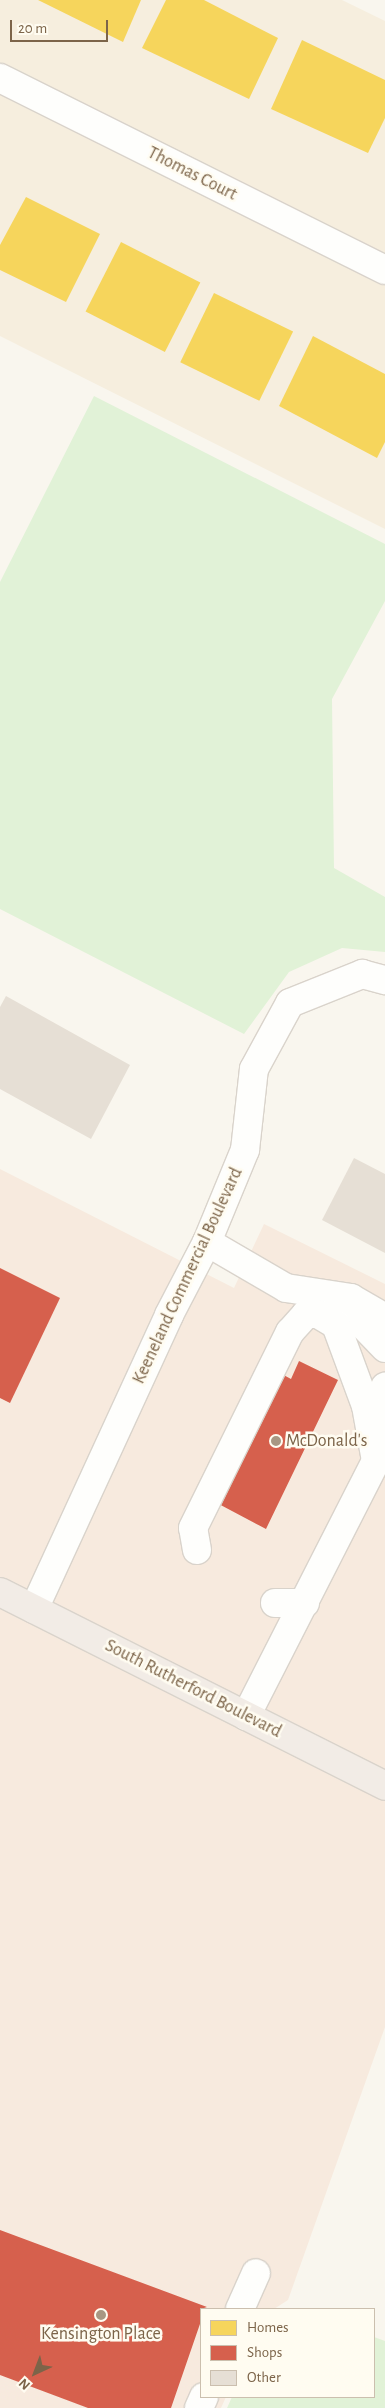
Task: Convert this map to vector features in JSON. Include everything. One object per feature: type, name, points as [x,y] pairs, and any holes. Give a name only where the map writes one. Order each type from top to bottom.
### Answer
[{"type":"highway","name":"South Rutherford Boulevard","points":[[0,1592],[385,1786]]},
{"type":"street","name":"Thomas Court","points":[[0,78],[385,270]]},
{"type":"street","name":"Keeneland Commercial Boulevard","points":[[34,1609],[169,1314],[207,1242],[246,1150],[254,1069],[290,1003],[362,974],[385,980]]},
{"type":"street","points":[[207,1242],[286,1297],[351,1298],[385,1318]]},
{"type":"street","points":[[197,1550],[193,1528],[290,1332],[306,1314],[324,1318],[346,1319],[363,1325],[385,1348]]},
{"type":"street","points":[[324,1318],[336,1325],[382,1449]]},
{"type":"street","points":[[246,1716],[382,1449],[382,1394],[385,1386]]},
{"type":"street","points":[[275,1603],[305,1603]]},
{"type":"street","points":[[240,2308],[256,2273]]},
{"type":"shaded area","points":[[0,0],[342,0],[385,21],[385,529],[0,336]]},
{"type":"shaded area","points":[[0,1169],[234,1288],[264,1224],[385,1284],[385,2027],[288,2300],[276,2308],[200,2308],[200,2398],[226,2398],[221,2408],[0,2408]]},
{"type":"green space","points":[[94,396],[385,544],[385,601],[332,699],[334,868],[385,897],[385,952],[342,948],[289,972],[244,1034],[0,909],[0,582]]},
{"type":"green space","points":[[375,2337],[385,2341],[385,2408],[227,2408],[232,2398],[375,2398]]},
{"type":"building: Homes","points":[[38,0],[141,0],[123,42]]},
{"type":"building: Homes","points":[[166,0],[204,0],[278,38],[249,99],[142,48]]},
{"type":"building: Homes","points":[[302,40],[385,80],[385,118],[368,153],[271,109]]},
{"type":"building: Homes","points":[[26,197],[100,234],[66,302],[0,270],[0,245]]},
{"type":"building: Homes","points":[[121,242],[200,282],[165,352],[86,311]]},
{"type":"building: Homes","points":[[214,293],[293,332],[259,401],[180,362]]},
{"type":"building: Homes","points":[[313,336],[385,374],[385,442],[377,458],[279,406]]},
{"type":"building: Shops","points":[[0,1268],[60,1298],[10,1403],[0,1398]]},
{"type":"building: Shops","name":"McDonald's","points":[[299,1361],[338,1380],[266,1529],[215,1502],[278,1372],[291,1379]]},
{"type":"building: Shops","name":"Kensington Place","points":[[0,2230],[207,2307],[200,2308],[200,2324],[171,2408],[88,2408],[0,2375]]},
{"type":"building: Other","points":[[6,996],[130,1065],[91,1139],[0,1089],[0,1007]]},
{"type":"building: Other","points":[[354,1158],[385,1174],[385,1253],[322,1220]]},
{"type":"place","name":"McDonald's","points":[[276,1441]]},
{"type":"place","name":"Kensington Place","points":[[101,2315]]}]
